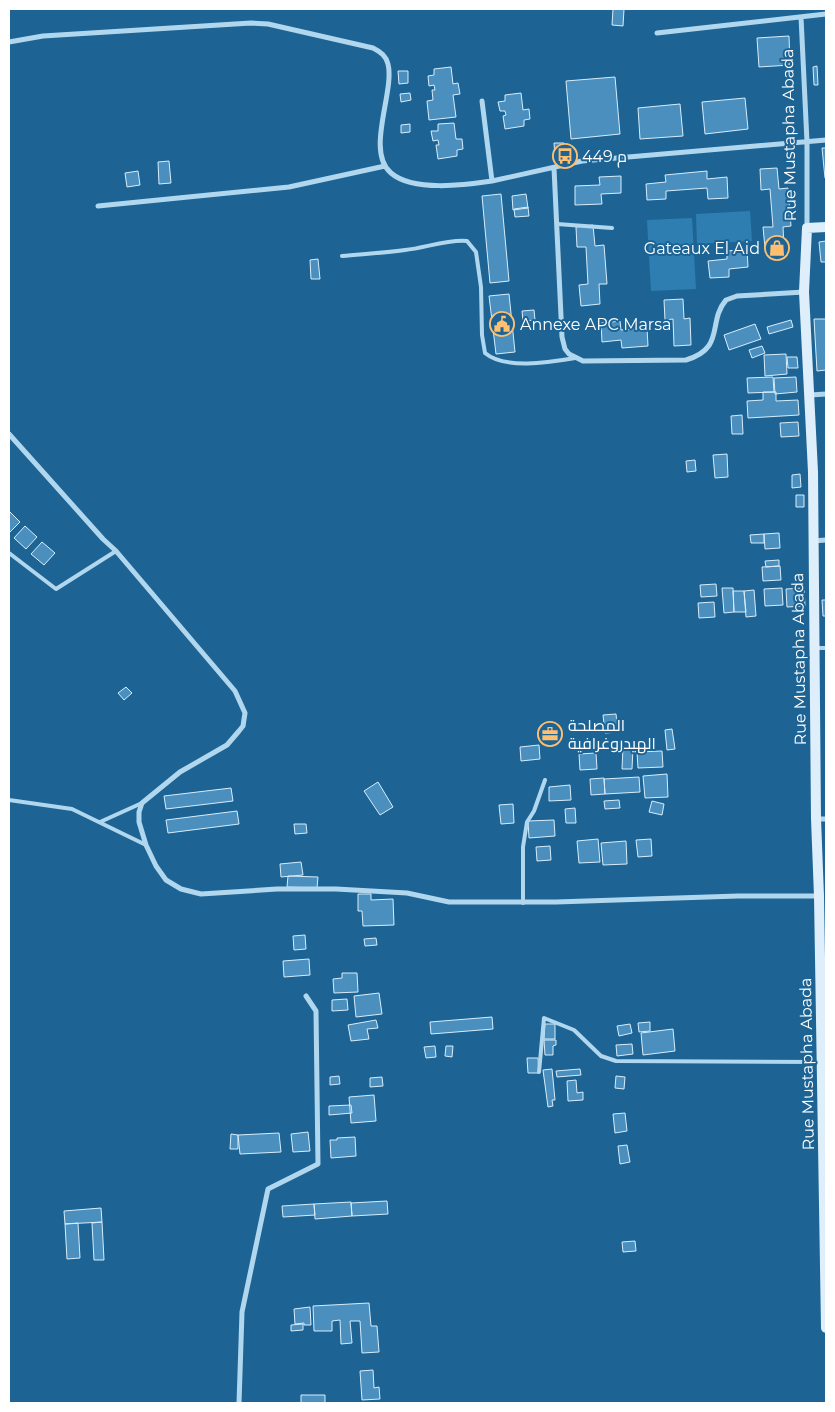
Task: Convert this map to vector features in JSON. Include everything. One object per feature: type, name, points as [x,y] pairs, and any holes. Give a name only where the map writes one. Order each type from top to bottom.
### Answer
[{"type":"main road","points":[[806,228],[826,226]]},
{"type":"main road","name":"Rue Mustapha Abada","points":[[806,228],[804,292],[813,472],[814,648],[821,819],[819,896],[824,1015],[822,1062],[826,1328]]},
{"type":"street","points":[[657,32],[826,14]]},
{"type":"street","name":"Rue Mustapha Abada","points":[[800,17],[807,142],[806,228]]},
{"type":"street","points":[[9,42],[43,36],[251,23],[268,24],[373,48],[383,54],[389,69],[380,143],[385,166],[398,177],[422,184],[448,186],[492,181],[582,161],[826,140]]},
{"type":"street","points":[[482,101],[492,181]]},
{"type":"street","points":[[98,206],[289,187],[385,166]]},
{"type":"street","points":[[554,168],[562,337],[565,349],[575,358],[592,362],[686,360],[694,358],[709,346],[714,338],[720,309],[726,300],[737,296],[804,292]]},
{"type":"street","points":[[810,395],[826,394]]},
{"type":"street","points":[[9,434],[116,551],[240,699],[244,713],[243,726],[226,745],[180,772],[142,802],[139,822],[146,845],[156,866],[166,880],[182,889],[201,894],[277,889],[336,889],[407,893],[449,902],[523,903],[738,896],[819,896]]},
{"type":"street","points":[[813,541],[826,540]]},
{"type":"street","points":[[239,1403],[242,1312],[268,1189],[318,1164],[316,1011],[306,996]]},
{"type":"lane","points":[[557,224],[612,228]]},
{"type":"lane","points":[[342,256],[436,246],[454,240],[467,242],[476,252],[481,287],[482,335],[485,353],[492,359],[521,363],[548,363],[575,358]]},
{"type":"lane","points":[[9,553],[56,589],[116,551]]},
{"type":"lane","points":[[814,648],[826,648]]},
{"type":"lane","points":[[523,903],[523,846],[526,822],[534,811],[545,780]]},
{"type":"lane","points":[[9,800],[72,808],[146,845]]},
{"type":"lane","points":[[100,822],[142,802]]},
{"type":"lane","points":[[539,1072],[544,1018],[574,1030],[601,1056],[616,1061],[822,1062]]},
{"type":"shaded area","points":[[750,211],[752,241],[697,244],[696,214]]},
{"type":"shaded area","points":[[692,218],[696,289],[651,291],[647,220]]},
{"type":"building","points":[[613,9],[624,9],[623,26],[612,25]]},
{"type":"building","points":[[789,36],[790,65],[759,67],[757,38]]},
{"type":"building","points":[[817,66],[818,85],[814,85],[813,67]]},
{"type":"building","points":[[451,67],[453,84],[458,83],[460,94],[453,95],[456,117],[429,120],[427,101],[433,100],[432,90],[435,90],[434,85],[429,86],[428,76],[434,75],[434,69]]},
{"type":"building","points":[[398,71],[408,71],[408,83],[399,84]]},
{"type":"building","points":[[615,77],[620,134],[571,139],[566,81]]},
{"type":"building","points":[[410,93],[411,100],[401,102],[400,94]]},
{"type":"building","points":[[521,93],[523,110],[529,109],[530,119],[524,120],[524,126],[505,129],[503,116],[506,115],[505,111],[500,111],[498,102],[505,101],[505,95]]},
{"type":"building","points":[[745,98],[748,129],[705,134],[702,102]]},
{"type":"building","points":[[680,104],[683,136],[640,139],[638,108]]},
{"type":"building","points":[[454,123],[456,139],[462,139],[463,149],[457,150],[457,156],[438,159],[436,145],[439,145],[438,140],[433,141],[431,131],[438,131],[438,124]]},
{"type":"building","points":[[410,124],[410,132],[401,133],[401,125]]},
{"type":"building","points":[[554,143],[564,143],[565,157],[555,157]]},
{"type":"building","points":[[822,148],[826,148],[826,178],[825,178]]},
{"type":"building","points":[[169,161],[171,183],[159,184],[158,162]]},
{"type":"building","points":[[777,168],[779,189],[788,188],[791,226],[783,227],[784,247],[765,248],[763,227],[773,227],[770,189],[761,190],[760,169]]},
{"type":"building","points":[[138,171],[140,185],[127,187],[125,173]]},
{"type":"building","points":[[707,171],[707,179],[727,177],[728,198],[708,199],[707,188],[666,191],[666,199],[647,200],[646,184],[666,182],[665,175]]},
{"type":"building","points":[[621,176],[621,193],[601,194],[602,204],[575,205],[575,186],[600,185],[599,177]]},
{"type":"building","points":[[501,194],[509,281],[490,283],[482,196]]},
{"type":"building","points":[[526,194],[528,208],[513,210],[512,196]]},
{"type":"building","points":[[528,207],[529,216],[515,217],[514,209]]},
{"type":"building","points":[[593,225],[595,246],[604,245],[607,284],[599,284],[600,304],[581,306],[579,285],[588,284],[586,247],[577,247],[576,227]]},
{"type":"building","points":[[826,241],[826,262],[821,262],[819,242]]},
{"type":"building","points":[[747,249],[748,267],[729,269],[729,277],[710,278],[708,261],[727,259],[727,251]]},
{"type":"building","points":[[318,259],[320,279],[311,279],[310,260]]},
{"type":"building","name":"Annexe APC Marsa","points":[[509,294],[515,352],[496,354],[489,296]]},
{"type":"building","points":[[683,299],[684,319],[690,318],[691,345],[674,346],[673,319],[665,320],[664,300]]},
{"type":"building","points":[[534,310],[535,320],[523,321],[522,311]]},
{"type":"building","points":[[814,319],[826,319],[826,370],[817,371]]},
{"type":"building","points":[[791,320],[793,327],[769,334],[767,327]]},
{"type":"building","points":[[620,321],[621,330],[647,328],[648,346],[622,348],[621,340],[602,342],[601,323]]},
{"type":"building","points":[[755,324],[761,339],[729,350],[724,335]]},
{"type":"building","points":[[762,346],[765,353],[752,358],[749,350]]},
{"type":"building","points":[[786,354],[787,374],[765,376],[764,355]]},
{"type":"building","points":[[787,357],[797,357],[798,368],[788,368]]},
{"type":"building","points":[[773,377],[774,392],[748,393],[747,378]]},
{"type":"building","points":[[796,377],[797,392],[775,394],[774,378]]},
{"type":"building","points":[[763,392],[776,392],[776,401],[798,400],[799,415],[748,418],[747,401],[763,400]]},
{"type":"building","points":[[742,415],[743,434],[732,434],[731,416]]},
{"type":"building","points":[[798,422],[799,436],[781,437],[780,423]]},
{"type":"building","points":[[727,454],[728,477],[715,478],[713,455]]},
{"type":"building","points":[[695,460],[696,471],[687,472],[686,461]]},
{"type":"building","points":[[800,474],[801,487],[792,488],[792,475]]},
{"type":"building","points":[[796,495],[804,495],[804,507],[796,507]]},
{"type":"building","points":[[9,511],[20,522],[9,533]]},
{"type":"building","points":[[25,526],[37,537],[26,549],[14,538]]},
{"type":"building","points":[[779,533],[780,548],[765,549],[764,534]]},
{"type":"building","points":[[764,534],[764,543],[751,543],[750,535]]},
{"type":"building","points":[[42,542],[55,553],[44,565],[31,554]]},
{"type":"building","points":[[779,560],[779,566],[766,567],[765,561]]},
{"type":"building","points":[[780,566],[781,580],[763,581],[762,567]]},
{"type":"building","points":[[716,584],[717,596],[701,597],[700,585]]},
{"type":"building","points":[[722,588],[733,588],[734,612],[724,613]]},
{"type":"building","points":[[782,588],[783,605],[765,606],[764,589]]},
{"type":"building","points":[[804,588],[805,606],[787,607],[786,589]]},
{"type":"building","points":[[754,590],[756,616],[746,617],[744,591]]},
{"type":"building","points":[[733,591],[744,591],[746,612],[734,612]]},
{"type":"building","points":[[822,600],[826,600],[826,616],[823,616]]},
{"type":"building","points":[[714,602],[715,617],[699,618],[698,603]]},
{"type":"building","points":[[126,687],[132,693],[124,700],[118,693]]},
{"type":"building","points":[[616,714],[618,732],[605,733],[603,715]]},
{"type":"building","points":[[672,729],[675,749],[667,750],[665,730]]},
{"type":"building","points":[[539,745],[540,759],[521,761],[520,747]]},
{"type":"building","points":[[623,747],[633,748],[632,769],[622,769]]},
{"type":"building","points":[[662,751],[663,767],[638,768],[637,752]]},
{"type":"building","points":[[596,753],[597,769],[580,770],[579,754]]},
{"type":"building","points":[[667,774],[668,797],[645,798],[643,776]]},
{"type":"building","points":[[639,777],[640,792],[605,794],[604,779]]},
{"type":"building","points":[[604,778],[605,794],[591,795],[590,779]]},
{"type":"building","points":[[378,782],[393,807],[380,815],[364,791]]},
{"type":"building","points":[[570,785],[571,800],[549,801],[549,787]]},
{"type":"building","points":[[231,788],[233,801],[166,809],[164,796]]},
{"type":"building","points":[[619,800],[620,808],[605,809],[604,801]]},
{"type":"building","points":[[652,801],[664,804],[662,815],[649,812]]},
{"type":"building","points":[[513,804],[514,823],[501,824],[499,805]]},
{"type":"building","points":[[575,808],[576,823],[566,823],[565,809]]},
{"type":"building","points":[[237,811],[239,824],[168,833],[166,820]]},
{"type":"building","points":[[554,820],[555,836],[529,838],[528,821]]},
{"type":"building","points":[[294,824],[306,824],[307,833],[295,834]]},
{"type":"building","points":[[598,839],[600,862],[579,863],[577,841]]},
{"type":"building","points":[[651,839],[652,856],[638,857],[636,840]]},
{"type":"building","points":[[626,841],[627,864],[603,865],[601,843]]},
{"type":"building","points":[[550,846],[551,860],[537,861],[536,847]]},
{"type":"building","points":[[301,862],[303,875],[281,877],[280,864]]},
{"type":"building","points":[[288,876],[318,877],[317,888],[287,887]]},
{"type":"building","points":[[358,894],[371,894],[371,900],[393,899],[394,925],[363,926],[362,911],[358,911]]},
{"type":"building","points":[[305,935],[306,949],[294,950],[293,936]]},
{"type":"building","points":[[376,938],[377,945],[365,946],[364,939]]},
{"type":"building","points":[[309,959],[310,975],[284,977],[283,961]]},
{"type":"building","points":[[342,973],[357,973],[358,992],[334,993],[333,979],[342,978]]},
{"type":"building","points":[[379,993],[382,1014],[356,1017],[354,996]]},
{"type":"building","points":[[347,999],[348,1010],[332,1011],[332,1000]]},
{"type":"building","points":[[492,1017],[493,1029],[431,1034],[430,1022]]},
{"type":"building","points":[[376,1020],[378,1028],[367,1029],[369,1039],[351,1041],[348,1025]]},
{"type":"building","points":[[650,1022],[650,1031],[639,1032],[638,1023]]},
{"type":"building","points":[[545,1024],[555,1024],[555,1039],[544,1039]]},
{"type":"building","points":[[630,1024],[632,1033],[619,1036],[617,1026]]},
{"type":"building","points":[[673,1029],[675,1051],[643,1055],[641,1033]]},
{"type":"building","points":[[544,1040],[556,1040],[556,1045],[553,1046],[553,1055],[545,1055]]},
{"type":"building","points":[[632,1044],[633,1054],[617,1056],[616,1045]]},
{"type":"building","points":[[435,1046],[436,1057],[426,1058],[424,1047]]},
{"type":"building","points":[[446,1046],[453,1046],[452,1057],[445,1056]]},
{"type":"building","points":[[527,1058],[538,1058],[539,1073],[528,1073]]},
{"type":"building","points":[[552,1069],[555,1100],[552,1100],[553,1106],[548,1107],[543,1070]]},
{"type":"building","points":[[580,1069],[581,1075],[557,1077],[556,1071]]},
{"type":"building","points":[[339,1076],[340,1084],[330,1085],[330,1077]]},
{"type":"building","points":[[616,1076],[625,1077],[624,1089],[615,1088]]},
{"type":"building","points":[[382,1077],[383,1086],[370,1087],[370,1078]]},
{"type":"building","points":[[576,1080],[577,1093],[583,1092],[583,1100],[568,1101],[567,1081]]},
{"type":"building","points":[[374,1095],[376,1121],[351,1123],[349,1097]]},
{"type":"building","points":[[351,1105],[352,1113],[329,1115],[329,1106]]},
{"type":"building","points":[[625,1113],[627,1131],[615,1133],[613,1114]]},
{"type":"building","points":[[308,1132],[310,1151],[293,1152],[291,1134]]},
{"type":"building","points":[[279,1133],[281,1152],[240,1154],[238,1135]]},
{"type":"building","points":[[231,1134],[238,1135],[238,1149],[230,1149]]},
{"type":"building","points":[[355,1137],[356,1156],[331,1158],[330,1140]]},
{"type":"building","points":[[627,1145],[630,1162],[620,1164],[618,1146]]},
{"type":"building","points":[[387,1201],[388,1214],[352,1216],[351,1203]]},
{"type":"building","points":[[351,1202],[352,1216],[315,1219],[314,1204]]},
{"type":"building","points":[[314,1204],[315,1215],[283,1217],[282,1206]]},
{"type":"building","points":[[101,1208],[102,1222],[65,1224],[64,1211]]},
{"type":"building","points":[[102,1222],[104,1260],[94,1260],[92,1223]]},
{"type":"building","points":[[78,1223],[80,1258],[67,1259],[65,1224]]},
{"type":"building","points":[[635,1241],[636,1251],[623,1252],[622,1242]]},
{"type":"building","points":[[369,1303],[371,1326],[377,1326],[379,1352],[362,1353],[360,1321],[350,1321],[352,1343],[341,1344],[340,1320],[332,1321],[332,1331],[314,1331],[313,1306]]},
{"type":"building","points":[[310,1307],[311,1325],[304,1325],[304,1323],[295,1324],[294,1309]]},
{"type":"building","points":[[303,1324],[303,1330],[291,1331],[291,1325]]},
{"type":"building","points":[[373,1370],[374,1388],[379,1387],[380,1399],[362,1400],[360,1371]]},
{"type":"building","points":[[301,1395],[325,1395],[325,1403],[301,1403]]},
{"type":"place","name":"م 449","points":[[565,156]]},
{"type":"place","name":"Gateaux El Aid","points":[[777,248]]},
{"type":"place","name":"Annexe APC Marsa","points":[[502,324]]},
{"type":"place","name":"المصلحة الهيدروغرافية","points":[[550,734]]}]
